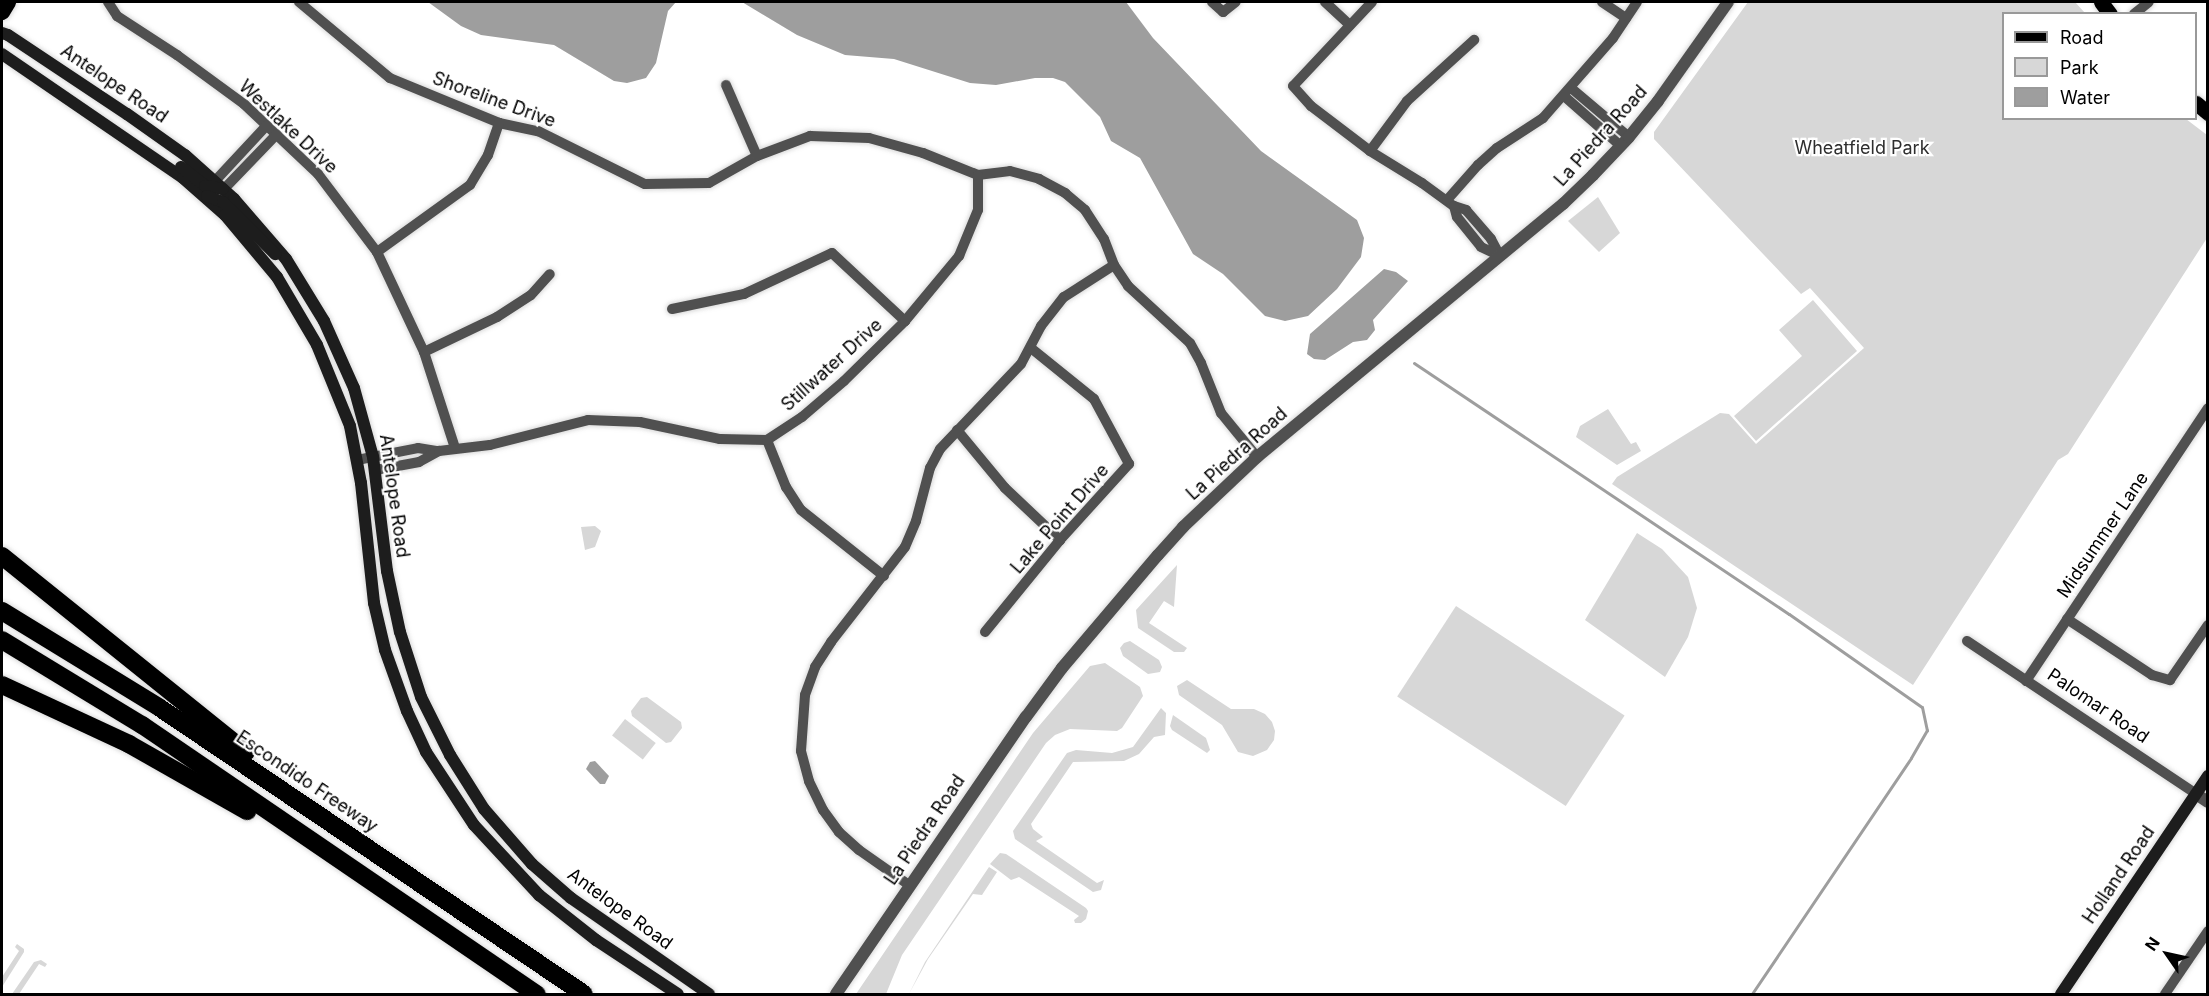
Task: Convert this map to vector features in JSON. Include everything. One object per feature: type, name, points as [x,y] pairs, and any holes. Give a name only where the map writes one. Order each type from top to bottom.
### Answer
[{"type":"highway","points":[[2,556],[209,724],[382,847],[398,870]]},
{"type":"highway","name":"Escondido Freeway","points":[[2,611],[160,708],[584,994]]},
{"type":"highway","points":[[2,640],[142,725],[537,994]]},
{"type":"highway","points":[[2,685],[129,744],[233,802],[335,869],[370,880]]},
{"type":"main road","points":[[2,12],[9,2]]},
{"type":"main road","name":"Antelope Road","points":[[2,33],[135,119],[220,185],[286,260],[306,288],[339,350],[354,388],[376,470],[388,579],[408,660],[433,725],[470,788],[506,836],[571,898],[709,994]]},
{"type":"main road","name":"Antelope Road","points":[[2,54],[141,147],[203,196],[253,246],[300,312],[334,384],[350,426],[357,460],[374,603],[385,650],[411,721],[431,759],[474,825],[539,895],[596,940],[678,994]]},
{"type":"main road","points":[[141,147],[160,151],[205,186],[220,185]]},
{"type":"main road","points":[[203,196],[213,196],[223,202],[273,253],[286,260]]},
{"type":"main road","name":"Holland Road","points":[[2061,994],[2208,776]]},
{"type":"street","name":"Westlake Drive","points":[[108,2],[117,16],[201,72],[267,125],[318,174],[377,252],[424,352],[455,448]]},
{"type":"street","name":"Shoreline Drive","points":[[299,2],[390,78],[499,123],[538,131],[645,184],[709,183],[757,156],[810,136],[868,138],[923,153],[978,175],[1010,171],[1039,179],[1065,193],[1085,210],[1104,239],[1114,265],[1142,301],[1175,327],[1190,343],[1202,363],[1221,413],[1257,457]]},
{"type":"street","points":[[1212,2],[1223,12],[1236,2]]},
{"type":"street","points":[[1325,2],[1350,25]]},
{"type":"street","points":[[1372,2],[1293,86],[1311,105],[1370,151],[1451,203],[1466,210],[1491,239],[1500,256]]},
{"type":"street","points":[[1602,2],[1626,18]]},
{"type":"street","points":[[1451,203],[1478,165],[1497,148],[1543,118],[1568,92],[1637,2]]},
{"type":"street","name":"La Piedra Road","points":[[836,994],[909,885],[1062,668],[1183,527],[1257,457],[1563,204],[1625,142],[1672,83],[1728,2]]},
{"type":"street","points":[[2136,12],[2149,2]]},
{"type":"street","points":[[1370,151],[1407,101],[1474,40]]},
{"type":"street","points":[[726,85],[757,156]]},
{"type":"street","points":[[1568,92],[1625,142]]},
{"type":"street","points":[[377,252],[470,185],[488,155],[499,123]]},
{"type":"street","points":[[220,185],[267,125]]},
{"type":"street","points":[[220,185],[277,134]]},
{"type":"street","name":"Stillwater Drive","points":[[767,440],[802,417],[905,321],[959,255],[978,210],[978,175]]},
{"type":"street","points":[[672,309],[744,294],[832,253],[905,321]]},
{"type":"street","points":[[909,885],[859,850],[839,832],[824,810],[809,781],[801,751],[805,695],[815,667],[831,642],[905,547],[916,521],[930,468],[940,449],[1021,364],[1041,326],[1064,297],[1114,265]]},
{"type":"street","points":[[424,352],[497,317],[531,295],[550,274]]},
{"type":"street","name":"Lake Point Drive","points":[[985,632],[1060,540],[1129,464],[1094,399],[1031,348]]},
{"type":"street","name":"Midsummer Lane","points":[[2026,681],[2208,408]]},
{"type":"street","points":[[376,470],[419,462],[439,451],[490,446],[588,420],[640,422],[720,439],[767,440],[786,488],[801,510],[884,576]]},
{"type":"street","points":[[957,430],[1005,488],[1060,540]]},
{"type":"street","points":[[357,460],[418,448],[439,451]]},
{"type":"street","points":[[2067,619],[2152,675],[2170,680],[2208,625]]},
{"type":"street","name":"Palomar Road","points":[[1968,641],[2208,802]]},
{"type":"street","points":[[2165,994],[2208,931]]},
{"type":"green space","name":"Wheatfield Park","points":[[1748,2],[2075,2],[2084,12],[2002,12],[2002,120],[2187,120],[2207,135],[2207,238],[2068,454],[2058,460],[1913,685],[1612,484],[1617,477],[1720,413],[1729,414],[1756,444],[1864,348],[1810,288],[1801,294],[1654,139],[1654,132]]},
{"type":"green space","points":[[1598,197],[1620,233],[1599,252],[1568,221]]},
{"type":"green space","points":[[1813,300],[1857,351],[1756,441],[1734,416],[1802,356],[1779,330]]},
{"type":"green space","points":[[1608,409],[1631,444],[1636,442],[1641,451],[1617,465],[1576,437],[1580,426]]},
{"type":"green space","points":[[595,526],[601,531],[595,547],[585,550],[581,527]]},
{"type":"green space","points":[[1637,533],[1662,549],[1688,577],[1697,608],[1688,637],[1665,677],[1585,620]]},
{"type":"green space","points":[[1177,565],[1174,607],[1164,601],[1149,623],[1187,648],[1184,652],[1174,652],[1138,628],[1136,610]]},
{"type":"green space","points":[[1456,606],[1625,715],[1566,806],[1397,697]]},
{"type":"green space","points":[[1130,641],[1159,660],[1162,667],[1160,672],[1148,674],[1123,656],[1120,648],[1124,643]]},
{"type":"green space","points":[[1105,663],[1140,687],[1143,696],[1122,728],[1117,731],[1070,729],[1055,735],[1046,743],[902,955],[886,994],[856,994],[1033,733],[1090,666]]},
{"type":"green space","points":[[1187,680],[1231,709],[1254,709],[1265,714],[1272,722],[1275,731],[1274,740],[1267,750],[1253,756],[1238,752],[1222,725],[1179,695],[1177,686]]},
{"type":"green space","points":[[647,697],[681,722],[682,728],[671,742],[666,743],[632,716],[631,711],[641,698]]},
{"type":"green space","points":[[1161,708],[1166,713],[1165,735],[1154,737],[1139,754],[1124,761],[1073,762],[1031,824],[1033,829],[1043,837],[1036,841],[1097,883],[1104,880],[1101,890],[1093,892],[1015,839],[1013,831],[1067,753],[1076,750],[1112,753],[1133,747]]},
{"type":"green space","points":[[1173,715],[1206,738],[1210,750],[1207,753],[1172,730],[1170,726]]},
{"type":"green space","points":[[625,719],[656,743],[643,760],[612,736]]},
{"type":"green space","points":[[1000,853],[1006,854],[1086,908],[1088,911],[1086,919],[1081,923],[1075,923],[1074,920],[1079,916],[1019,877],[1011,880],[990,864]]},
{"type":"green space","points":[[989,867],[997,872],[982,895],[973,894],[928,959],[909,994],[925,962]]},
{"type":"green space","points":[[17,944],[24,949],[24,952],[2,987],[2,977],[19,951],[15,947]]},
{"type":"green space","points":[[41,960],[47,964],[45,967],[39,964],[19,994],[12,994],[34,962]]},
{"type":"water","points":[[428,2],[676,2],[668,11],[656,63],[646,78],[627,83],[614,81],[554,45],[481,35],[461,26]]},
{"type":"water","points":[[742,2],[1126,2],[1153,38],[1261,151],[1357,220],[1364,238],[1361,257],[1337,289],[1308,316],[1285,321],[1265,316],[1223,274],[1193,254],[1140,158],[1111,141],[1100,117],[1065,82],[1053,78],[1035,78],[996,85],[970,83],[894,59],[845,55],[797,35]]},
{"type":"water","points":[[1384,269],[1396,272],[1408,281],[1373,320],[1375,330],[1367,340],[1353,342],[1325,360],[1314,359],[1307,354],[1310,334]]},
{"type":"water","points":[[595,761],[609,776],[605,784],[600,784],[586,769],[590,762]]},
{"type":"waterway","points":[[1414,363],[1789,614],[1922,707],[1927,730],[1911,758],[1752,994]]}]
